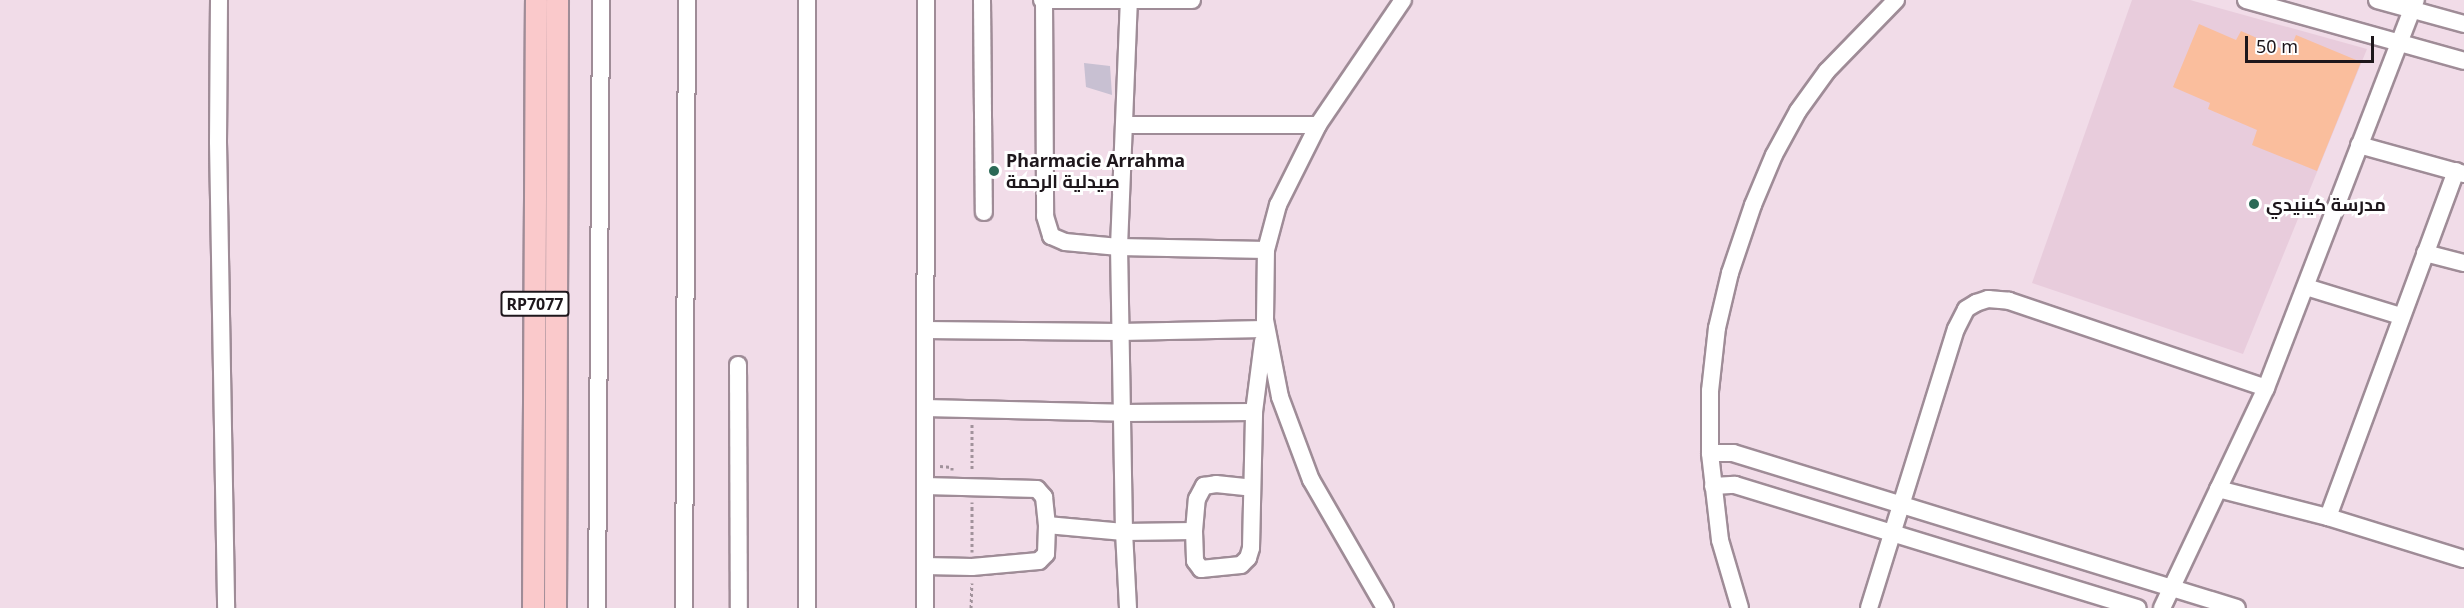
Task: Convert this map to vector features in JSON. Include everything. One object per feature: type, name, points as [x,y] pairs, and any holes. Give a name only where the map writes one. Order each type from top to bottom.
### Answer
[{"type":"main road","name":"RP7077","points":[[533,608],[536,0]]},
{"type":"main road","name":"RP7077","points":[[555,608],[557,0]]},
{"type":"street","points":[[219,0],[218,142],[226,608]]},
{"type":"street","points":[[597,608],[601,0]]},
{"type":"street","points":[[684,608],[687,0]]},
{"type":"street","points":[[807,0],[807,608]]},
{"type":"street","points":[[925,608],[926,0]]},
{"type":"street","points":[[982,0],[984,212]]},
{"type":"street","points":[[1192,0],[1043,0],[1046,225],[1051,236],[1058,240],[1119,247],[1266,250]]},
{"type":"street","points":[[1128,0],[1119,247],[1124,532],[1128,608]]},
{"type":"street","points":[[1252,488],[1216,484],[1204,486],[1197,499],[1194,531],[1195,561],[1201,568],[1241,565],[1248,558],[1251,548],[1254,412],[1265,324],[1266,250],[1278,205],[1318,125],[1403,0]]},
{"type":"street","points":[[1740,608],[1720,540],[1710,453],[1710,391],[1717,328],[1730,273],[1753,205],[1774,155],[1798,111],[1827,71],[1896,0]]},
{"type":"street","points":[[2246,0],[2464,61]]},
{"type":"street","points":[[2377,0],[2414,5],[2464,24]]},
{"type":"street","points":[[2162,608],[2266,388],[2414,5]]},
{"type":"street","points":[[1125,125],[1318,125]]},
{"type":"street","points":[[2328,517],[2425,253],[2460,173],[2359,145]]},
{"type":"street","points":[[2425,253],[2464,263]]},
{"type":"street","points":[[2306,287],[2401,316]]},
{"type":"street","points":[[1869,608],[1960,318],[1966,309],[1976,303],[1988,299],[2008,301],[2266,388]]},
{"type":"street","points":[[925,330],[1120,332],[1265,324]]},
{"type":"street","points":[[1265,324],[1272,366],[1297,447],[1311,480],[1385,608]]},
{"type":"street","points":[[738,365],[739,608]]},
{"type":"street","points":[[925,408],[1123,413],[1254,412]]},
{"type":"street","points":[[1710,453],[1733,453],[2237,608]]},
{"type":"street","points":[[1713,486],[1735,485],[2138,608]]},
{"type":"street","points":[[925,486],[1037,489],[1044,497],[1047,525],[1046,554],[1043,559],[1029,563],[972,567],[925,566]]},
{"type":"street","points":[[2218,489],[2328,517],[2464,559]]},
{"type":"street","points":[[1047,525],[1124,532],[1194,531]]},
{"type":"path","points":[[971,608],[972,410]]},
{"type":"shaded area","points":[[2132,0],[2190,0],[2367,49],[2243,354],[2032,283]]},
{"type":"shaded area","points":[[2199,24],[2236,40],[2241,31],[2289,52],[2296,35],[2361,62],[2317,171],[2252,145],[2257,130],[2208,109],[2210,103],[2173,87]]},
{"type":"building","points":[[1084,63],[1110,66],[1112,95],[1086,87]]},
{"type":"place","name":"Pharmacie Arrahma صيدلية الرحمة","points":[[994,171]]},
{"type":"place","name":"مدرسة كينيدي","points":[[2254,204]]}]
